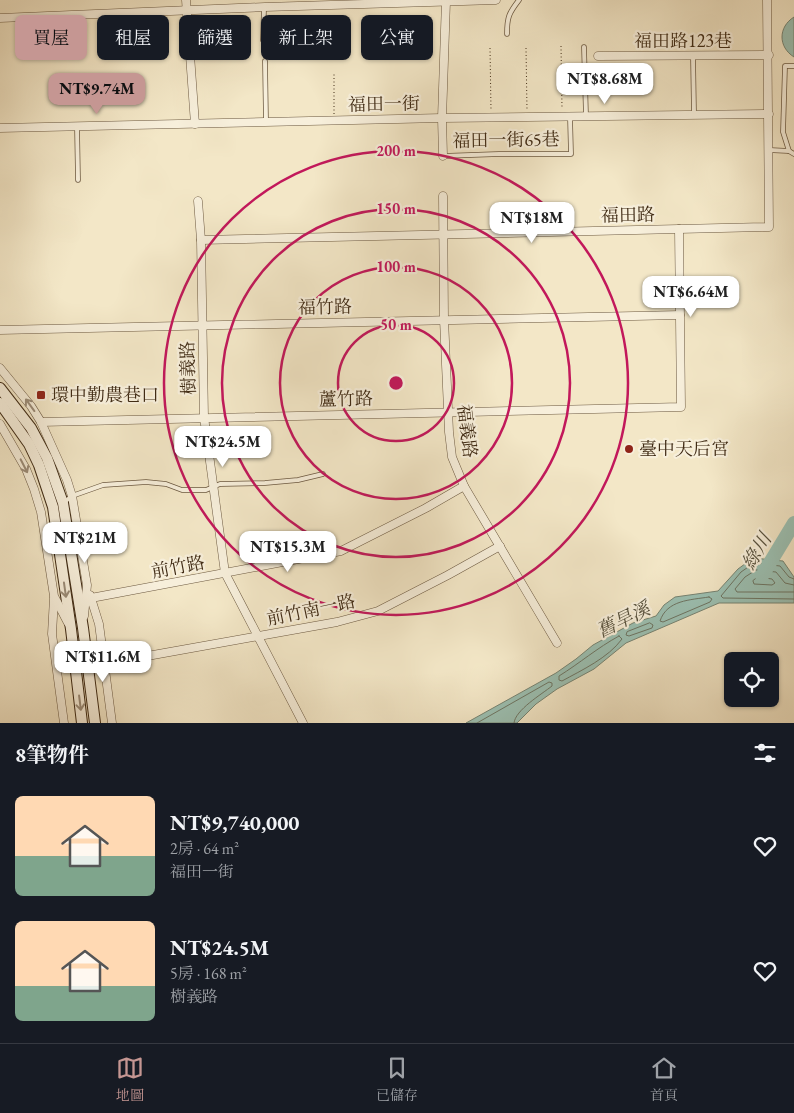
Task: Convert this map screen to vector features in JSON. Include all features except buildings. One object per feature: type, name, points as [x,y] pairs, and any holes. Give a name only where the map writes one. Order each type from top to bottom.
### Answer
[{"type":"street","points":[[186,0],[195,124]]},
{"type":"street","points":[[0,18],[187,10],[264,3],[496,0]]},
{"type":"street","name":"福田路","points":[[201,240],[769,227],[769,55],[767,0]]},
{"type":"street","points":[[442,118],[446,1]]},
{"type":"street","name":"福田路123巷","points":[[598,56],[769,55]]},
{"type":"street","name":"福田一街","points":[[0,128],[491,117],[769,114]]},
{"type":"street","name":"福田一街65巷","points":[[442,118],[443,156]]},
{"type":"street","name":"福義路","points":[[443,196],[444,319],[452,458],[464,486],[557,643]]},
{"type":"street","name":"樹義路","points":[[198,201],[201,240],[204,418],[225,573],[303,723]]},
{"type":"street","points":[[679,229],[680,315]]},
{"type":"street","name":"福竹路","points":[[0,330],[680,315]]},
{"type":"street","name":"蘆竹路","points":[[42,422],[681,407],[680,315]]},
{"type":"street","points":[[0,368],[42,422],[72,496],[87,585],[100,624],[112,723]]},
{"type":"street","points":[[0,388],[31,428],[46,458],[58,505],[83,628],[95,723]]},
{"type":"street","points":[[0,403],[29,444],[58,505],[82,723]]},
{"type":"street","points":[[0,424],[26,469],[41,512],[54,596],[52,634],[64,723]]},
{"type":"street","name":"前竹路","points":[[91,598],[341,551],[426,508],[464,486]]},
{"type":"street","name":"前竹南一路","points":[[114,662],[337,622],[378,611],[448,576],[500,546]]},
{"type":"street","points":[[83,628],[87,585]]},
{"type":"street","points":[[54,596],[71,629]]},
{"type":"lane","points":[[508,34],[507,21],[519,0]]},
{"type":"lane","points":[[584,47],[586,116]]},
{"type":"lane","points":[[693,56],[694,114]]},
{"type":"lane","points":[[265,61],[266,122]]},
{"type":"lane","points":[[789,151],[783,132],[785,66],[794,66]]},
{"type":"lane","name":"福田一街65巷","points":[[443,156],[571,154],[566,117]]},
{"type":"lane","points":[[77,126],[78,180]]},
{"type":"lane","points":[[769,150],[789,151],[794,154]]},
{"type":"lane","points":[[41,512],[58,505],[72,496],[103,485],[146,482],[166,484],[182,490],[206,490],[220,484],[298,480],[323,474]]},
{"type":"path","points":[[561,46],[566,117]]},
{"type":"path","points":[[490,48],[491,117]]},
{"type":"path","points":[[526,48],[528,117]]},
{"type":"path","points":[[334,72],[334,120]]},
{"type":"water","points":[[794,17],[794,57],[785,48],[782,37],[785,26]]},
{"type":"water","name":"舊旱溪","points":[[753,558],[783,561],[794,577],[794,603],[719,603],[626,643],[594,669],[557,689],[536,704],[517,723],[466,723],[556,673],[593,645],[633,623],[656,616],[664,605],[675,597],[718,591],[738,569]]},
{"type":"waterway","name":"綠川","points":[[762,576],[794,523]]},
{"type":"place","name":"環中勤農巷口","points":[[41,395]]},
{"type":"place","name":"臺中天后宮","points":[[629,449]]}]
